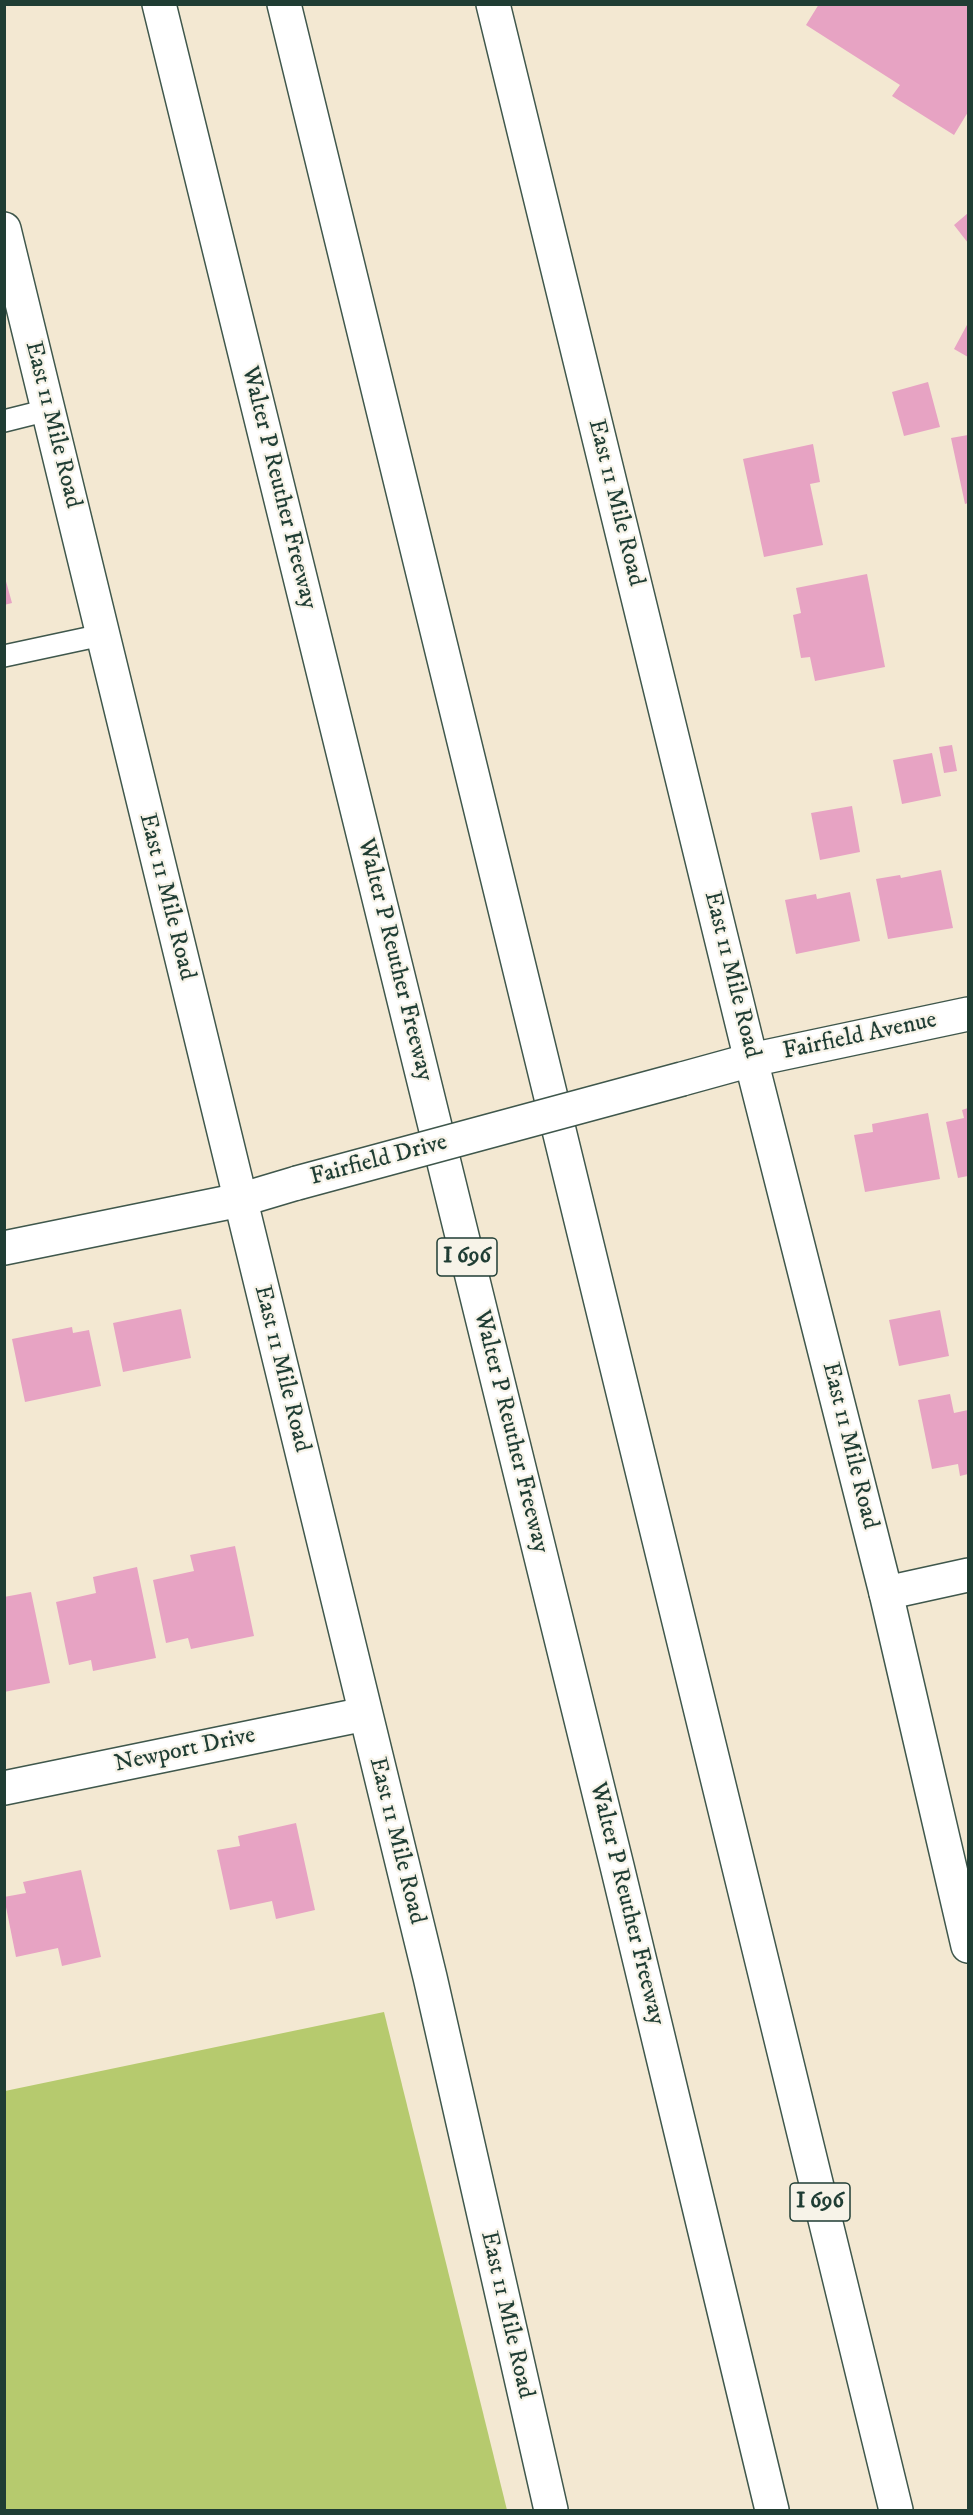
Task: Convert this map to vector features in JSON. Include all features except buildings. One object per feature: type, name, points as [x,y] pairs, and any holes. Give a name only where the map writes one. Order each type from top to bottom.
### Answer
[{"type":"main road","name":"Walter P Reuther Freeway","points":[[159,4],[617,1866],[772,2511]]},
{"type":"main road","name":"I 696","points":[[284,4],[896,2511]]},
{"type":"main road","name":"East 11 Mile Road","points":[[493,4],[752,1060],[886,1593],[969,1946]]},
{"type":"main road","name":"East 11 Mile Road","points":[[4,229],[433,1989],[551,2511]]},
{"type":"main road","name":"Fairfield Avenue","points":[[752,1060],[969,1014]]},
{"type":"main road","name":"Fairfield Drive","points":[[4,1248],[240,1200],[752,1060]]},
{"type":"main road","points":[[886,1593],[969,1575]]},
{"type":"main road","name":"Newport Drive","points":[[4,1788],[365,1714]]},
{"type":"lane","points":[[4,421],[48,410]]},
{"type":"lane","points":[[4,656],[102,635]]},
{"type":"green space","points":[[384,2012],[507,2510],[5,2510],[5,2091]]}]
